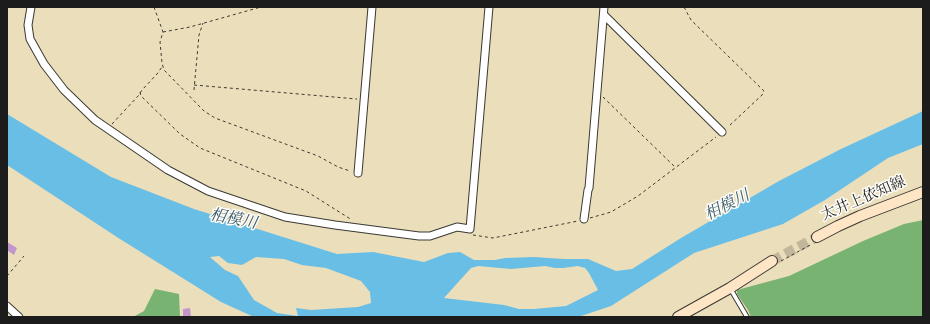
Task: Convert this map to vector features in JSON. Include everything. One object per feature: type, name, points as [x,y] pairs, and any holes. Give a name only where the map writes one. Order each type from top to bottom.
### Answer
[{"type":"main road","name":"太井上依知線","points":[[817,237],[860,216],[923,192]]},
{"type":"main road","points":[[678,317],[730,288],[772,261]]},
{"type":"street","points":[[32,7],[28,18],[30,39],[44,64],[64,90],[95,120],[155,162],[208,191],[285,218],[408,235],[430,236],[457,227],[470,229],[489,7]]},
{"type":"street","points":[[358,173],[372,7]]},
{"type":"street","points":[[584,219],[589,188],[604,7]]},
{"type":"street","points":[[604,15],[722,132]]},
{"type":"street","points":[[7,306],[20,317]]},
{"type":"lane","points":[[730,288],[747,317]]},
{"type":"path","points":[[154,7],[163,32],[160,42],[163,66],[172,80],[204,111],[215,118],[318,156],[338,168],[358,173]]},
{"type":"path","points":[[163,32],[261,7]]},
{"type":"path","points":[[468,234],[493,238],[602,215],[620,207],[638,196],[722,132],[762,95],[764,91],[691,20],[684,7]]},
{"type":"path","points":[[194,90],[199,35],[203,23]]},
{"type":"path","points":[[108,129],[163,66]]},
{"type":"path","points":[[194,85],[364,99]]},
{"type":"path","points":[[597,91],[676,168]]},
{"type":"path","points":[[140,92],[141,96],[180,134],[200,148],[306,191],[354,221]]},
{"type":"path","points":[[7,276],[24,256]]},
{"type":"green space","points":[[923,220],[923,317],[751,317],[737,294],[737,290],[789,276],[863,241],[904,224]]},
{"type":"green space","points":[[155,289],[179,294],[180,317],[133,317],[144,311]]},
{"type":"water","points":[[923,111],[923,144],[888,158],[825,200],[783,224],[694,253],[611,306],[578,317],[254,317],[221,302],[120,239],[7,165],[7,114],[111,177],[194,209],[337,254],[373,252],[424,262],[448,253],[460,252],[474,260],[534,257],[588,259],[616,271],[632,269],[681,238],[779,181],[841,149]],"holes":[[[219,256],[228,263],[242,265],[256,257],[284,259],[302,265],[326,268],[361,281],[370,292],[371,303],[358,307],[311,310],[296,308],[298,316],[277,313],[254,300],[238,276],[225,270],[210,257]],[[478,266],[511,269],[545,266],[555,268],[578,266],[585,268],[598,290],[566,306],[534,309],[519,309],[504,305],[444,298],[471,268]]]},
{"type":"building","points":[[7,242],[17,248],[14,255],[7,250]]},
{"type":"building","points":[[190,308],[191,317],[183,317],[183,309]]},
{"type":"tunnel","points":[[772,261],[817,237]]},
{"type":"water label","name":"相模川","points":[[728,207]]},
{"type":"water label","name":"相模川","points":[[233,221]]}]
